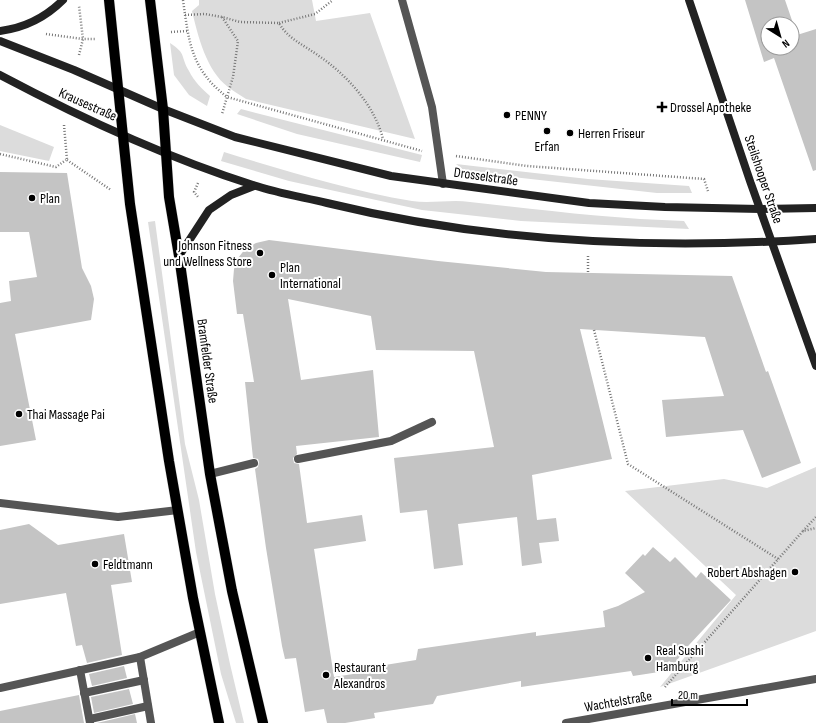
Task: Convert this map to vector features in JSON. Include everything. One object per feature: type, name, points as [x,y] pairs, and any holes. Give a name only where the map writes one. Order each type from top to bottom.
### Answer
[{"type":"main road","points":[[0,31],[17,29],[38,19],[55,8],[63,0]]},
{"type":"main road","points":[[110,0],[130,204],[178,510],[200,632],[220,723]]},
{"type":"main road","name":"Bramfelder Straße","points":[[150,0],[162,109],[169,197],[179,256],[210,474],[232,590],[263,723]]},
{"type":"main road","name":"Steilshooper Straße","points":[[689,0],[760,210],[816,366]]},
{"type":"main road","name":"Krausestraße","points":[[0,41],[74,70],[162,109]]},
{"type":"main road","name":"Krausestraße","points":[[0,75],[62,108],[166,154]]},
{"type":"main road","name":"Drosselstraße","points":[[162,109],[234,137],[342,165],[391,176],[443,184],[589,203],[760,210],[816,208]]},
{"type":"main road","points":[[166,154],[254,186],[372,214],[463,230],[588,242],[653,244],[816,240]]},
{"type":"main road","points":[[179,256],[209,210],[231,195],[254,186]]},
{"type":"street","points":[[402,0],[432,107],[440,154],[443,184]]},
{"type":"street","points":[[298,459],[390,441],[432,422]]},
{"type":"street","points":[[210,474],[254,463]]},
{"type":"street","points":[[0,503],[118,517],[178,510]]},
{"type":"street","points":[[0,688],[140,657],[200,632]]},
{"type":"street","points":[[140,657],[151,723]]},
{"type":"street","points":[[80,670],[90,721],[148,706]]},
{"type":"street","name":"Wachtelstraße","points":[[566,723],[816,679]]},
{"type":"street","points":[[84,693],[144,680]]},
{"type":"path","points":[[183,0],[187,31],[195,61],[207,78],[227,97],[383,139],[416,150],[527,166],[704,179],[714,208]]},
{"type":"path","points":[[185,15],[205,14],[222,16],[240,22],[279,23],[315,14],[333,0]]},
{"type":"path","points":[[217,131],[233,77],[238,41],[222,16]]},
{"type":"path","points":[[279,23],[284,33],[338,70],[356,89],[380,126],[383,139]]},
{"type":"path","points":[[17,29],[83,40],[113,39]]},
{"type":"path","points":[[62,108],[67,160],[130,204]]},
{"type":"path","points":[[0,154],[56,166],[67,160]]},
{"type":"path","points":[[594,330],[628,464],[778,559]]},
{"type":"path","points":[[639,710],[666,686],[816,517]]},
{"type":"path","points":[[803,531],[816,528]]},
{"type":"shaded area","points":[[199,0],[312,0],[316,21],[370,13],[415,139],[246,99],[220,80],[204,52],[192,11],[199,5]]},
{"type":"shaded area","points":[[170,43],[179,50],[193,78],[210,96],[207,106],[189,95],[174,75]]},
{"type":"shaded area","points":[[241,109],[422,155],[420,162],[297,134],[237,114]]},
{"type":"shaded area","points":[[0,125],[54,147],[49,161],[0,151]]},
{"type":"shaded area","points":[[224,152],[341,186],[412,201],[463,201],[604,216],[684,221],[689,229],[521,221],[422,210],[289,181],[221,161]]},
{"type":"shaded area","points":[[456,164],[588,179],[689,186],[692,193],[657,193],[466,172]]},
{"type":"shaded area","points":[[155,221],[185,444],[199,500],[215,594],[244,723],[236,723],[221,674],[196,552],[148,222]]},
{"type":"shaded area","points":[[816,467],[816,631],[660,687],[736,595],[625,491],[724,479],[767,488]]},
{"type":"building","points":[[745,0],[785,0],[790,16],[760,16],[760,49]]},
{"type":"building","points":[[816,29],[816,170],[813,171],[774,58],[764,62],[762,56],[800,56],[800,34]]},
{"type":"building","points":[[0,172],[67,173],[82,268],[91,286],[94,299],[91,320],[15,334],[36,440],[0,446],[0,303],[11,301],[9,281],[37,277],[29,232],[0,232]]},
{"type":"building","points":[[269,240],[438,261],[546,272],[732,276],[766,372],[768,371],[801,463],[762,478],[743,430],[666,437],[662,400],[724,396],[705,337],[580,329],[612,459],[532,475],[537,520],[556,518],[559,541],[539,543],[542,563],[522,566],[517,517],[458,524],[463,565],[434,569],[427,510],[400,513],[394,458],[494,447],[474,351],[376,350],[371,316],[288,299],[301,380],[373,370],[379,437],[296,446],[297,454],[293,458],[294,463],[299,464],[307,523],[362,515],[366,541],[314,549],[334,677],[385,669],[385,665],[416,660],[418,649],[536,632],[536,636],[605,627],[603,611],[618,606],[645,592],[625,573],[643,554],[645,556],[653,547],[670,562],[675,557],[696,578],[701,572],[731,600],[689,645],[674,664],[669,661],[659,672],[633,676],[631,671],[521,687],[521,681],[437,696],[433,704],[374,713],[375,718],[345,723],[327,723],[324,709],[305,712],[296,658],[285,659],[282,646],[255,469],[258,467],[259,462],[258,459],[253,458],[245,382],[254,382],[243,314],[237,314],[233,281],[234,269],[238,258],[246,248],[256,243]]},
{"type":"building","points":[[29,524],[58,545],[124,534],[132,582],[111,585],[122,655],[87,663],[82,645],[76,646],[66,593],[0,604],[0,530]]},
{"type":"building","points":[[124,666],[127,678],[92,686],[89,674]]},
{"type":"building","points":[[129,689],[133,704],[94,713],[91,697]]},
{"type":"building","points":[[79,695],[84,723],[0,723],[0,711]]},
{"type":"building","points":[[135,714],[137,723],[97,723]]},
{"type":"place","name":"Drossel Apotheke","points":[[662,107]]},
{"type":"place","name":"PENNY","points":[[507,115]]},
{"type":"place","name":"Erfan","points":[[547,131]]},
{"type":"place","name":"Herren Friseur","points":[[570,133]]},
{"type":"place","name":"Plan","points":[[32,198]]},
{"type":"place","name":"Johnson Fitness und Wellness Store","points":[[260,253]]},
{"type":"place","name":"Plan International","points":[[272,275]]},
{"type":"place","name":"Thai Massage Pai","points":[[19,414]]},
{"type":"place","name":"Feldtmann","points":[[95,564]]},
{"type":"place","name":"Robert Abshagen","points":[[795,572]]},
{"type":"place","name":"Real Sushi Hamburg","points":[[648,658]]},
{"type":"place","name":"Restaurant Alexandros","points":[[326,675]]}]
